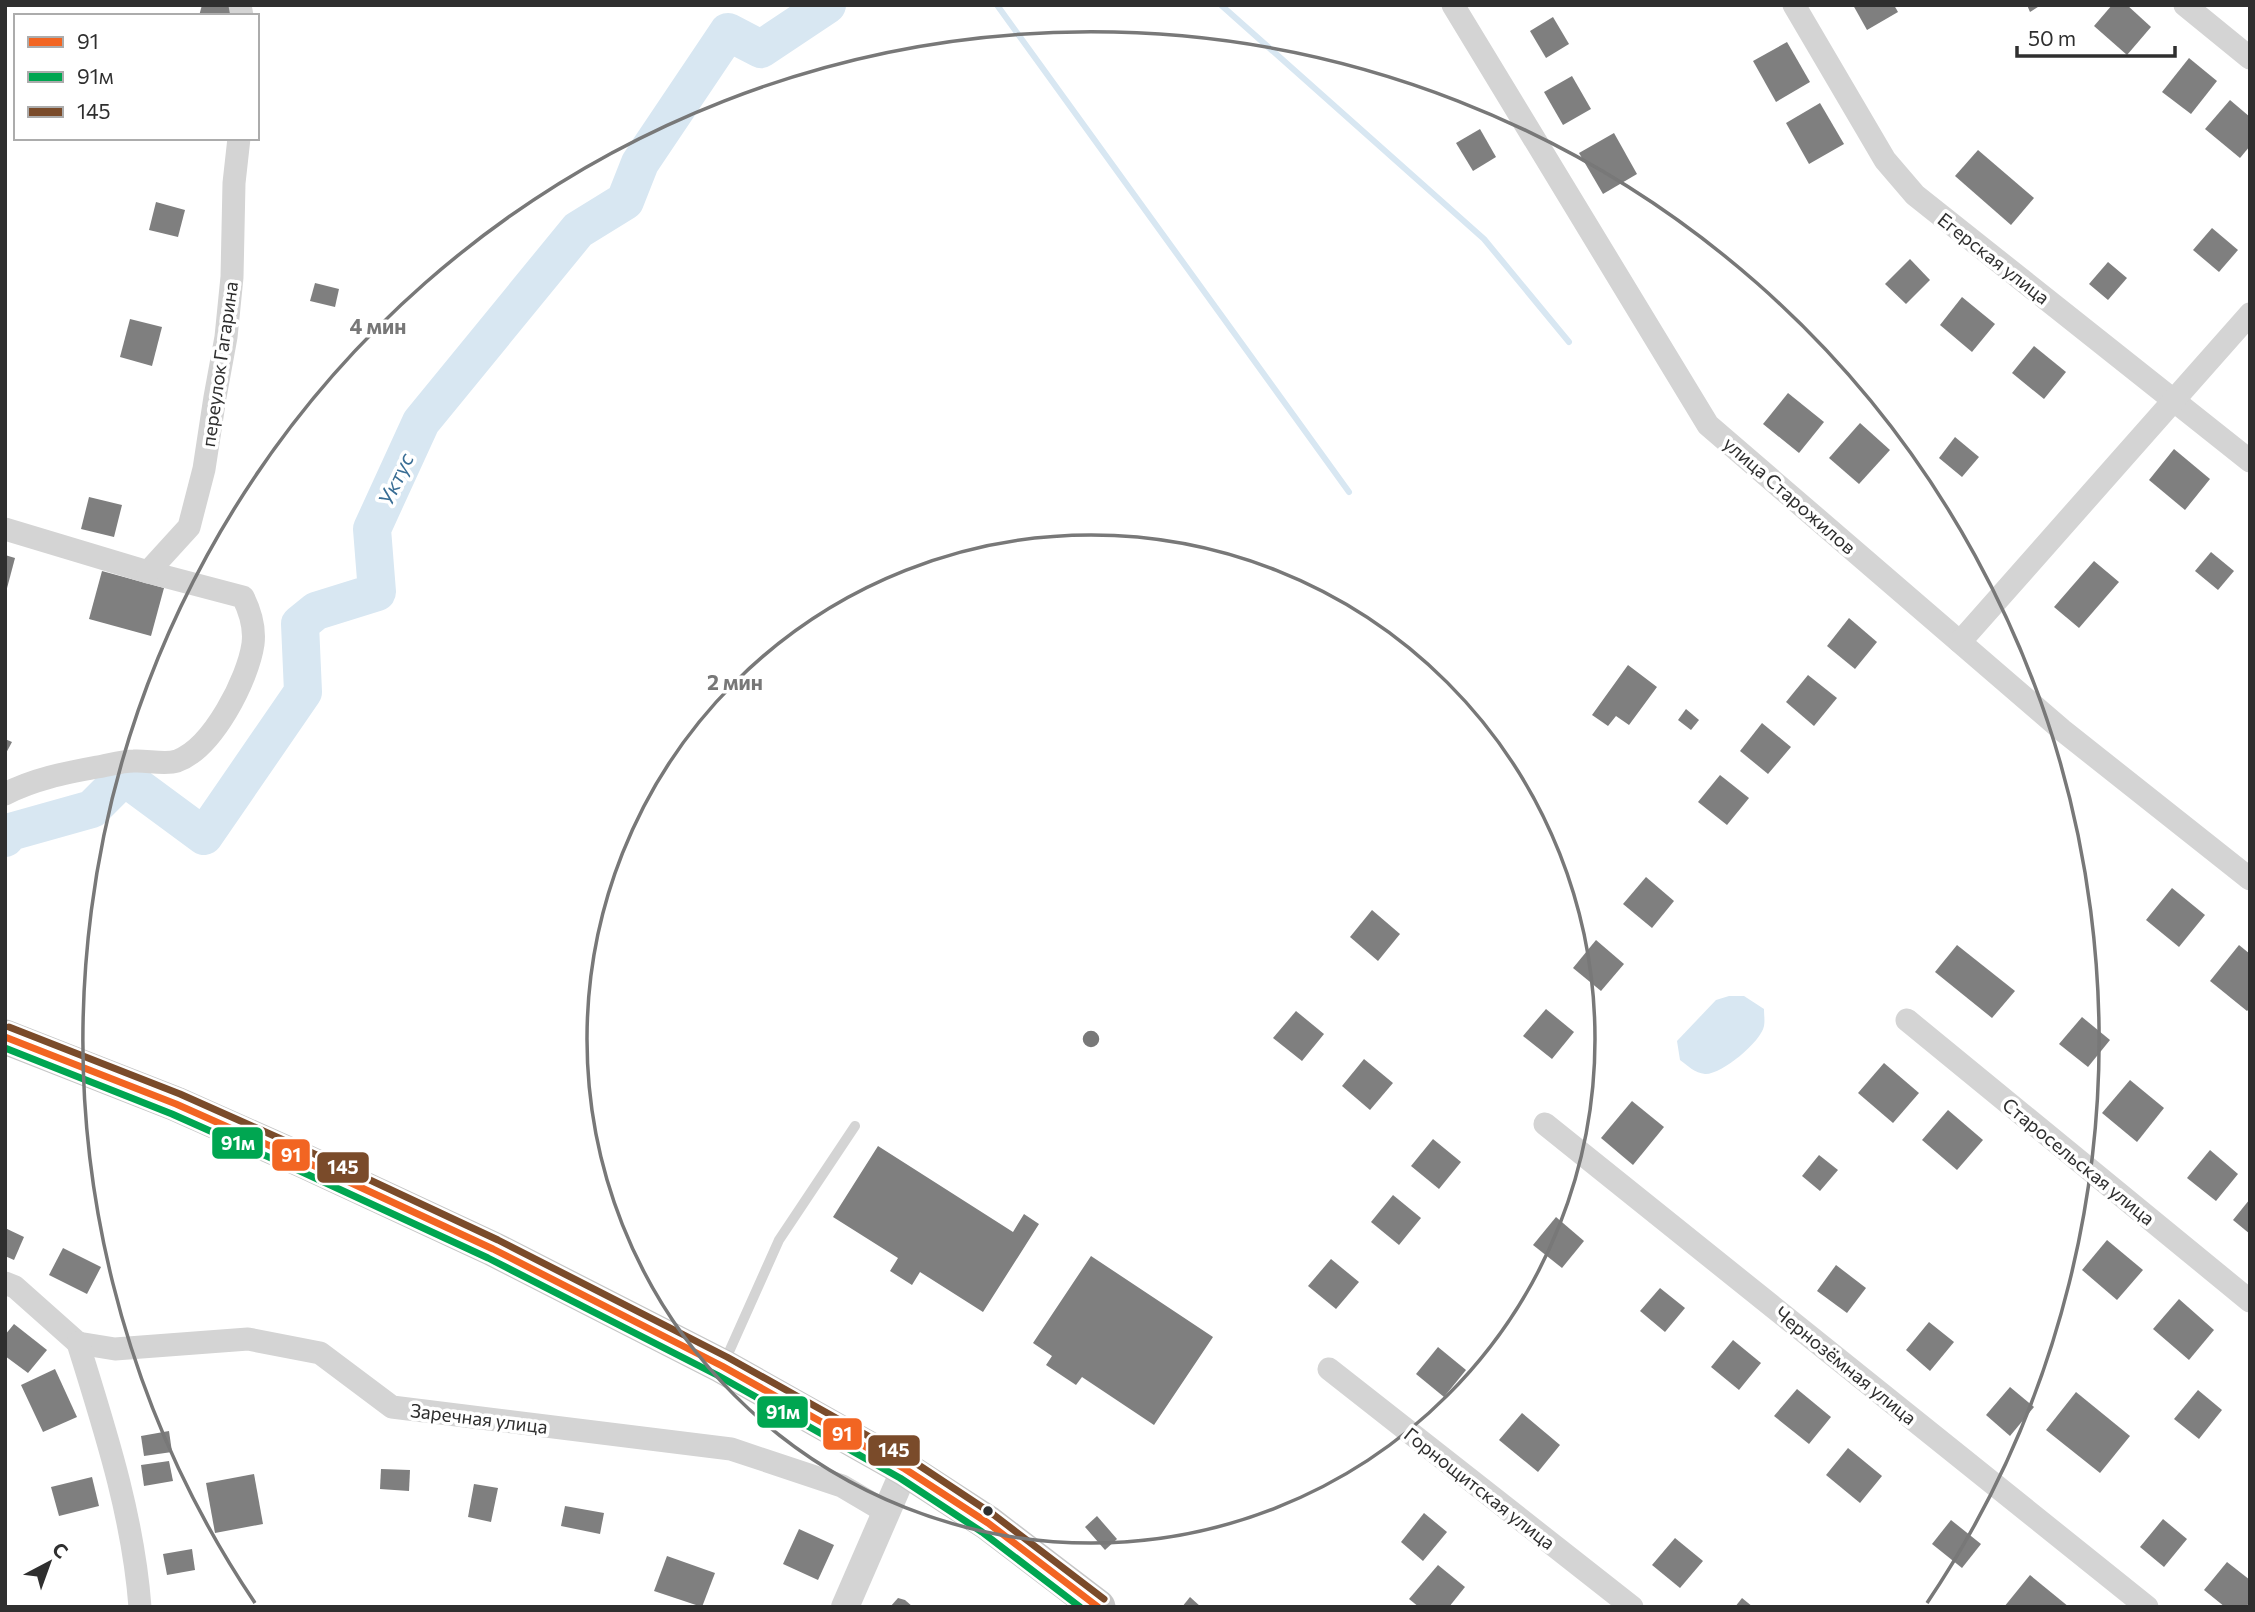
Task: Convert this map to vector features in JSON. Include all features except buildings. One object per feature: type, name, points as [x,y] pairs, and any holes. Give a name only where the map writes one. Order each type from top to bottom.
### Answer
[{"type":"main road","points":[[5,1037],[176,1104],[316,1167],[493,1249],[722,1366],[905,1469],[988,1523],[1087,1602]]},
{"type":"street","name":"улица Старожилов","points":[[1453,5],[1709,425],[2062,730],[2250,879]]},
{"type":"street","name":"Егерская улица","points":[[1794,5],[1885,160],[1915,195],[2250,461]]},
{"type":"street","points":[[2185,5],[2250,58]]},
{"type":"street","name":"переулок Гагарина","points":[[148,572],[189,527],[204,469],[226,337],[239,140]]},
{"type":"street","points":[[1960,642],[2250,314]]},
{"type":"street","points":[[5,529],[243,597],[250,612],[253,643],[225,716],[204,742],[176,762],[132,760],[28,782],[5,794]]},
{"type":"street","name":"Старосельская улица","points":[[1908,1020],[2250,1301]]},
{"type":"street","name":"Чернозёмная улица","points":[[1545,1124],[2147,1607]]},
{"type":"street","points":[[5,1283],[15,1287],[78,1343],[125,1502],[138,1574],[140,1607]]},
{"type":"street","name":"Заречная улица","points":[[78,1343],[115,1349],[248,1339],[320,1353],[392,1407],[731,1450],[842,1486],[886,1512]]},
{"type":"street","name":"Горнощитская улица","points":[[1329,1369],[1632,1607]]},
{"type":"street","points":[[845,1607],[905,1469]]},
{"type":"lane","points":[[722,1366],[779,1240],[855,1126]]},
{"type":"shaded area","points":[[1729,996],[1744,996],[1764,1009],[1764,1026],[1756,1040],[1730,1063],[1712,1073],[1698,1072],[1680,1060],[1677,1041],[1716,1000]]},
{"type":"waterway","name":"Уктус","points":[[5,838],[10,832],[92,809],[124,777],[204,836],[303,692],[300,624],[316,611],[377,592],[372,529],[421,422],[578,230],[625,201],[640,163],[728,32],[761,49],[827,5]]},
{"type":"waterway","points":[[997,5],[1349,492]]},
{"type":"waterway","points":[[1221,5],[1484,239],[1569,342]]},
{"type":"transit line","name":"145","points":[[9,1027],[180,1094],[308,1151],[498,1240],[727,1357],[911,1460],[994,1515],[1104,1599]]},
{"type":"transit line","name":"91","points":[[5,1037],[176,1104],[304,1161],[493,1249],[722,1366],[905,1469],[988,1523],[1098,1607]]},
{"type":"transit line","name":"91м","points":[[5,1048],[172,1114],[300,1171],[488,1258],[717,1375],[900,1478],[982,1532],[1080,1607]]}]
